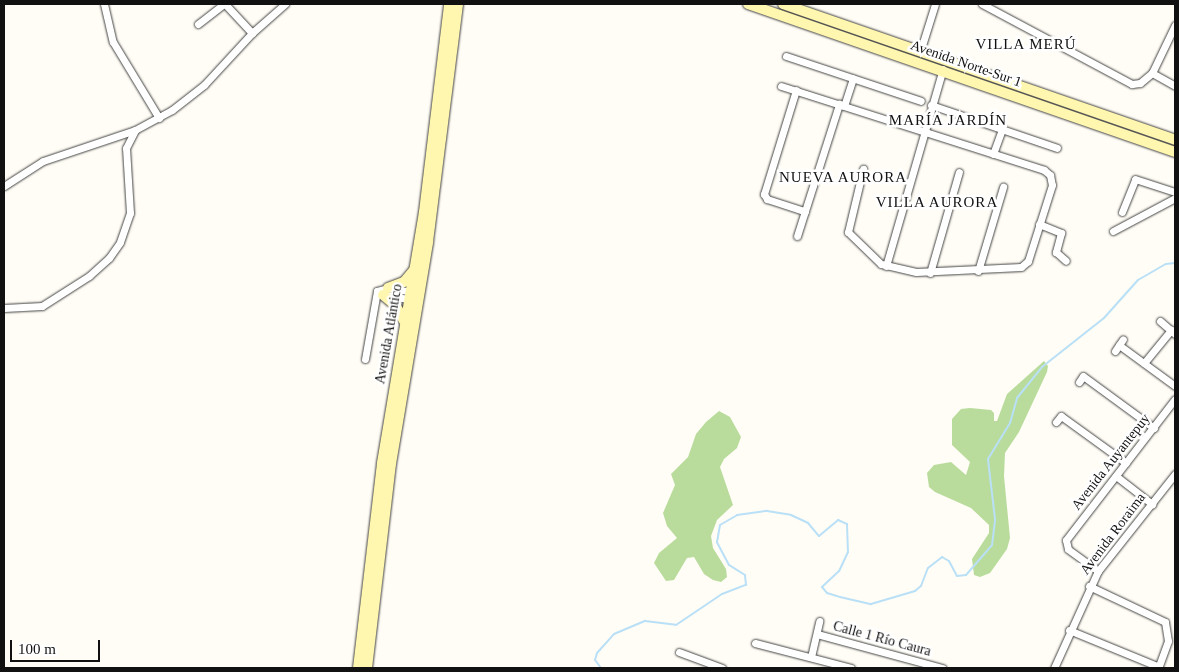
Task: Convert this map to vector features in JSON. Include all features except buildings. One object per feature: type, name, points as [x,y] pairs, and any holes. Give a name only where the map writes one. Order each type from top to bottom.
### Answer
[{"type":"main road","name":"Avenida Atlántico","points":[[358,668],[381,472],[404,322],[414,296],[414,269],[449,4]]},
{"type":"main road","name":"Avenida Atlántico","points":[[367,668],[391,464],[414,296],[458,4]]},
{"type":"main road","name":"Avenida Norte-Sur 1","points":[[748,4],[1175,140]]},
{"type":"main road","name":"Avenida Norte-Sur 1","points":[[783,4],[920,52],[944,65],[1175,152]]},
{"type":"main road","points":[[404,322],[396,306],[384,292],[404,282],[414,269]]},
{"type":"street","points":[[104,4],[113,42],[159,118]]},
{"type":"street","points":[[198,24],[225,4],[252,33]]},
{"type":"street","points":[[4,186],[43,161],[135,130],[159,118],[204,85],[276,7],[285,4]]},
{"type":"street","points":[[920,52],[935,4]]},
{"type":"street","points":[[982,4],[1126,82],[1137,84],[1152,73],[1175,25]]},
{"type":"street","points":[[786,56],[921,101]]},
{"type":"street","points":[[886,266],[923,131],[944,65]]},
{"type":"street","points":[[1152,73],[1175,86]]},
{"type":"street","points":[[797,236],[841,105],[853,78]]},
{"type":"street","points":[[781,86],[993,154],[1050,175],[1052,185],[1025,264],[1017,269],[930,273],[886,266],[870,255],[848,232],[863,169]]},
{"type":"street","points":[[796,90],[764,194],[766,199],[805,211]]},
{"type":"street","points":[[931,105],[1057,148]]},
{"type":"street","points":[[993,154],[1002,128]]},
{"type":"street","points":[[4,308],[38,307],[48,303],[99,269],[116,250],[130,214],[126,148],[135,130]]},
{"type":"street","points":[[930,273],[960,172]]},
{"type":"street","points":[[1122,212],[1135,179],[1175,192]]},
{"type":"street","points":[[978,271],[1004,188]]},
{"type":"street","points":[[1114,231],[1175,198]]},
{"type":"street","points":[[1040,224],[1060,231],[1056,252],[1066,261]]},
{"type":"street","points":[[365,359],[377,291],[414,296]]},
{"type":"street","points":[[1144,363],[1173,332],[1160,321]]},
{"type":"street","points":[[1119,345],[1175,386]]},
{"type":"street","points":[[1078,382],[1083,376],[1154,428]]},
{"type":"street","name":"Avenida Auyantepuy","points":[[1098,571],[1068,549],[1066,540],[1175,399]]},
{"type":"street","points":[[1056,422],[1061,416],[1126,463]]},
{"type":"street","name":"Avenida Roraima","points":[[1054,668],[1069,630],[1098,571],[1175,474]]},
{"type":"street","points":[[1116,476],[1152,504]]},
{"type":"street","points":[[1069,630],[1159,668],[1168,642],[1165,622],[1089,586]]},
{"type":"street","points":[[811,657],[819,621]]},
{"type":"street","name":"Calle 1 Río Caura","points":[[817,634],[942,668]]},
{"type":"street","points":[[754,643],[851,668]]},
{"type":"street","points":[[678,652],[722,668]]},
{"type":"green space","points":[[1044,361],[1048,366],[1047,372],[1019,432],[1005,453],[1004,476],[1010,538],[1007,549],[990,573],[980,577],[974,575],[972,559],[989,533],[989,525],[971,508],[935,492],[929,487],[927,473],[934,465],[951,462],[966,475],[970,462],[952,445],[952,419],[961,409],[970,408],[991,410],[994,413],[994,421],[997,421],[1007,394]]},
{"type":"green space","points":[[719,411],[730,417],[741,437],[737,448],[724,459],[720,467],[733,505],[717,520],[711,536],[713,548],[726,569],[727,577],[721,582],[713,580],[704,574],[694,557],[687,558],[674,580],[666,581],[654,563],[659,553],[677,538],[667,526],[663,513],[675,485],[671,474],[688,457],[696,434]]},
{"type":"waterway","points":[[601,668],[595,660],[597,653],[614,634],[645,621],[676,625],[722,594],[746,585],[745,575],[729,565],[717,542],[720,525],[737,515],[767,511],[791,515],[808,523],[819,536],[838,520],[847,524],[848,552],[839,571],[822,587],[827,593],[840,597],[871,604],[915,591],[921,586],[928,568],[942,557],[949,561],[957,576],[966,575],[992,545],[995,519],[988,459],[1010,423],[1017,398],[1042,367],[1104,318],[1138,280],[1166,264],[1175,263]]},
{"type":"district","name":"VILLA MERÚ","points":[[1026,45]]},
{"type":"district","name":"MARÍA JARDÍN","points":[[948,121]]},
{"type":"district","name":"NUEVA AURORA","points":[[843,178]]},
{"type":"district","name":"VILLA AURORA","points":[[937,203]]}]
